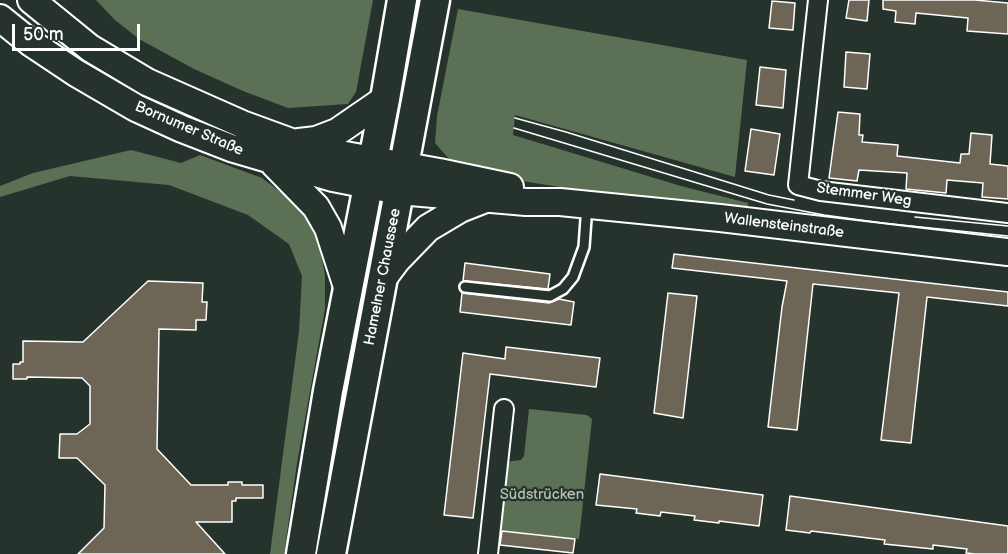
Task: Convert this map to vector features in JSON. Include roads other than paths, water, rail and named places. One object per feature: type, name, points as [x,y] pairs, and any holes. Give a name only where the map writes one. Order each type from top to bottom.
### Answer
[{"type":"main road","name":"Bornumer Straße","points":[[31,0],[90,48],[147,82],[233,120],[370,173],[402,178]]},
{"type":"main road","points":[[301,554],[328,391],[402,0]]},
{"type":"main road","name":"Hamelner Chaussee","points":[[331,554],[435,0]]},
{"type":"main road","name":"Bornumer Straße","points":[[0,18],[31,43],[76,73],[136,108],[192,133],[271,161],[333,178],[370,173]]},
{"type":"main road","points":[[294,143],[316,140],[337,132],[385,99]]},
{"type":"main road","points":[[271,161],[302,191],[328,228],[348,290]]},
{"type":"main road","name":"Wallensteinstraße","points":[[402,178],[486,199],[587,204],[1008,252]]},
{"type":"main road","name":"Wallensteinstraße","points":[[402,178],[529,191],[560,202]]},
{"type":"main road","points":[[382,280],[397,260],[428,228],[460,209],[486,199]]},
{"type":"street","name":"Stemmer Weg","points":[[818,0],[798,185],[821,191],[1008,213]]},
{"type":"street","points":[[488,554],[504,409]]},
{"type":"lane","points":[[465,287],[550,297],[563,289],[573,277],[584,247],[587,204]]},
{"type":"tram line","points":[[515,118],[769,195],[794,200]]},
{"type":"tram line","points":[[514,128],[767,204],[882,223],[1008,236]]},
{"type":"tram line","points":[[915,217],[1008,226]]},
{"type":"park label","name":"Südstrücken","points":[[542,495]]}]
